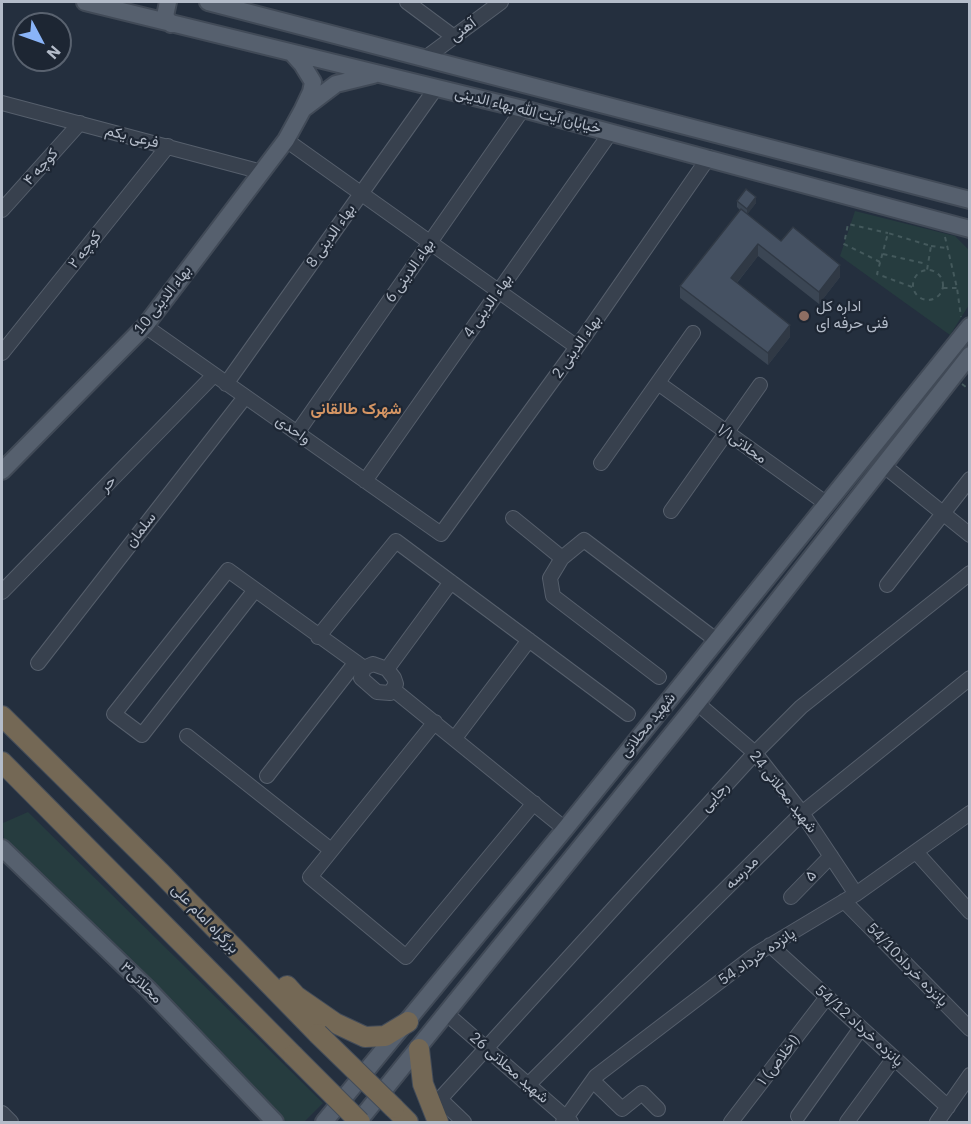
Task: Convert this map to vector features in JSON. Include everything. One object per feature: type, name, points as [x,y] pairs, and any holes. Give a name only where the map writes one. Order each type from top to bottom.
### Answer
[{"type":"highway","name":"بزرگراه امام علی","points":[[2,716],[161,873],[318,1035],[408,1122]]},
{"type":"highway","points":[[2,762],[359,1122]]},
{"type":"highway","points":[[161,873],[206,900],[296,996],[335,1023],[365,1037],[385,1036],[408,1022]]},
{"type":"highway","points":[[419,1049],[423,1084],[438,1122]]},
{"type":"main road","name":"خیابان آیت الله بهاء الدینی","points":[[85,2],[113,5],[171,24],[523,109],[709,157],[969,229]]},
{"type":"main road","points":[[168,2],[165,16],[171,24]]},
{"type":"main road","name":"خیابان آیت الله بهاء الدینی","points":[[208,2],[969,200]]},
{"type":"main road","points":[[292,53],[313,82],[303,110]]},
{"type":"main road","points":[[303,110],[336,84],[379,74]]},
{"type":"main road","name":"بهاء الدینی 10","points":[[3,466],[145,326],[262,172],[303,110]]},
{"type":"main road","name":"شهید محلاتی","points":[[324,1122],[565,829],[966,330]]},
{"type":"main road","name":"شهید محلاتی","points":[[359,1122],[697,703],[967,360]]},
{"type":"main road","name":"محلاتی۳","points":[[2,848],[148,989],[275,1122]]},
{"type":"street","points":[[407,2],[454,37]]},
{"type":"street","name":"آهنی","points":[[424,59],[501,2]]},
{"type":"street","name":"بهاء الدینی 8","points":[[226,384],[436,88]]},
{"type":"street","name":"فرعی یکم","points":[[2,103],[262,172]]},
{"type":"street","name":"بهاء الدینی 6","points":[[297,433],[523,109]]},
{"type":"street","name":"کوچه ۴","points":[[2,210],[80,123]]},
{"type":"street","name":"بهاء الدینی 4","points":[[365,481],[611,132]]},
{"type":"street","points":[[285,140],[577,347]]},
{"type":"street","name":"کوچه ۲","points":[[2,353],[168,146]]},
{"type":"street","name":"بهاء الدینی 2","points":[[441,534],[577,347],[709,157]]},
{"type":"street","name":"واحدی","points":[[145,326],[441,534]]},
{"type":"street","points":[[601,463],[693,333]]},
{"type":"street","name":"حر","points":[[2,592],[214,375]]},
{"type":"street","name":"محلاتی۱/۱","points":[[658,383],[827,504]]},
{"type":"street","points":[[671,512],[760,385]]},
{"type":"street","name":"سلمان","points":[[38,663],[245,397]]},
{"type":"street","points":[[883,465],[969,535]]},
{"type":"street","points":[[887,585],[969,479]]},
{"type":"street","points":[[513,518],[561,558]]},
{"type":"street","points":[[659,677],[553,596],[550,578],[561,558],[584,540],[716,640]]},
{"type":"street","points":[[318,637],[396,541],[628,714]]},
{"type":"street","points":[[255,590],[142,735],[114,714],[228,570],[255,590],[318,637],[360,665],[373,664],[387,669],[396,684],[394,690],[385,694],[369,687],[361,678],[360,665]]},
{"type":"street","name":"رجایی","points":[[464,1122],[440,1099],[755,753],[801,707],[969,573]]},
{"type":"street","points":[[387,669],[451,582]]},
{"type":"street","points":[[454,738],[529,640]]},
{"type":"street","points":[[267,776],[360,665]]},
{"type":"street","name":"مدرسه","points":[[528,1085],[802,813],[969,678]]},
{"type":"street","points":[[394,690],[565,829]]},
{"type":"street","name":"شهید محلاتی 24","points":[[697,703],[755,753],[802,813],[831,856],[850,897]]},
{"type":"street","points":[[435,722],[310,877],[406,957],[534,802]]},
{"type":"street","points":[[187,736],[332,850]]},
{"type":"street","name":"پانزده خرداد 54","points":[[567,1121],[593,1081],[770,945],[850,897],[969,813]]},
{"type":"street","points":[[916,852],[969,912]]},
{"type":"street","name":"۵","points":[[791,897],[831,856]]},
{"type":"street","name":"پانزده خرداد54/10","points":[[850,897],[969,1029]]},
{"type":"street","name":"پانزده خرداد 54/12","points":[[770,945],[948,1107]]},
{"type":"street","name":"۱ (اخلاص)","points":[[731,1122],[827,998]]},
{"type":"street","name":"شهید محلاتی 26","points":[[448,1014],[567,1121]]},
{"type":"street","points":[[798,1116],[861,1028]]},
{"type":"street","points":[[853,1120],[894,1058]]},
{"type":"street","points":[[937,1122],[969,1075]]},
{"type":"street","points":[[593,1081],[622,1109],[642,1093],[658,1109]]},
{"type":"street","points":[[2,1113],[11,1122]]},
{"type":"path","points":[[942,220],[966,330]]},
{"type":"path","points":[[880,262],[844,244],[848,224],[947,249]]},
{"type":"path","points":[[888,233],[877,274],[912,287]]},
{"type":"path","points":[[927,270],[931,246]]},
{"type":"path","points":[[883,254],[927,264]]},
{"type":"path","points":[[927,270],[940,275],[943,288],[934,300],[924,301],[916,296],[912,287],[914,277],[927,270]]},
{"type":"path","points":[[943,288],[957,288]]},
{"type":"green space","points":[[855,211],[955,236],[968,249],[969,305],[950,335],[840,256]]},
{"type":"green space","points":[[28,812],[323,1103],[304,1122],[286,1122],[226,1059],[4,840],[3,823]]},
{"type":"building","points":[[746,189],[756,197],[747,209],[737,201]]},
{"type":"building","points":[[741,209],[781,241],[793,227],[840,265],[819,292],[758,244],[731,278],[790,325],[768,353],[680,286]]},
{"type":"place","name":"اداره کل فنی حرفه ای","points":[[804,316]]},
{"type":"district","name":"شهرک طالقانی","points":[[356,409]]}]
